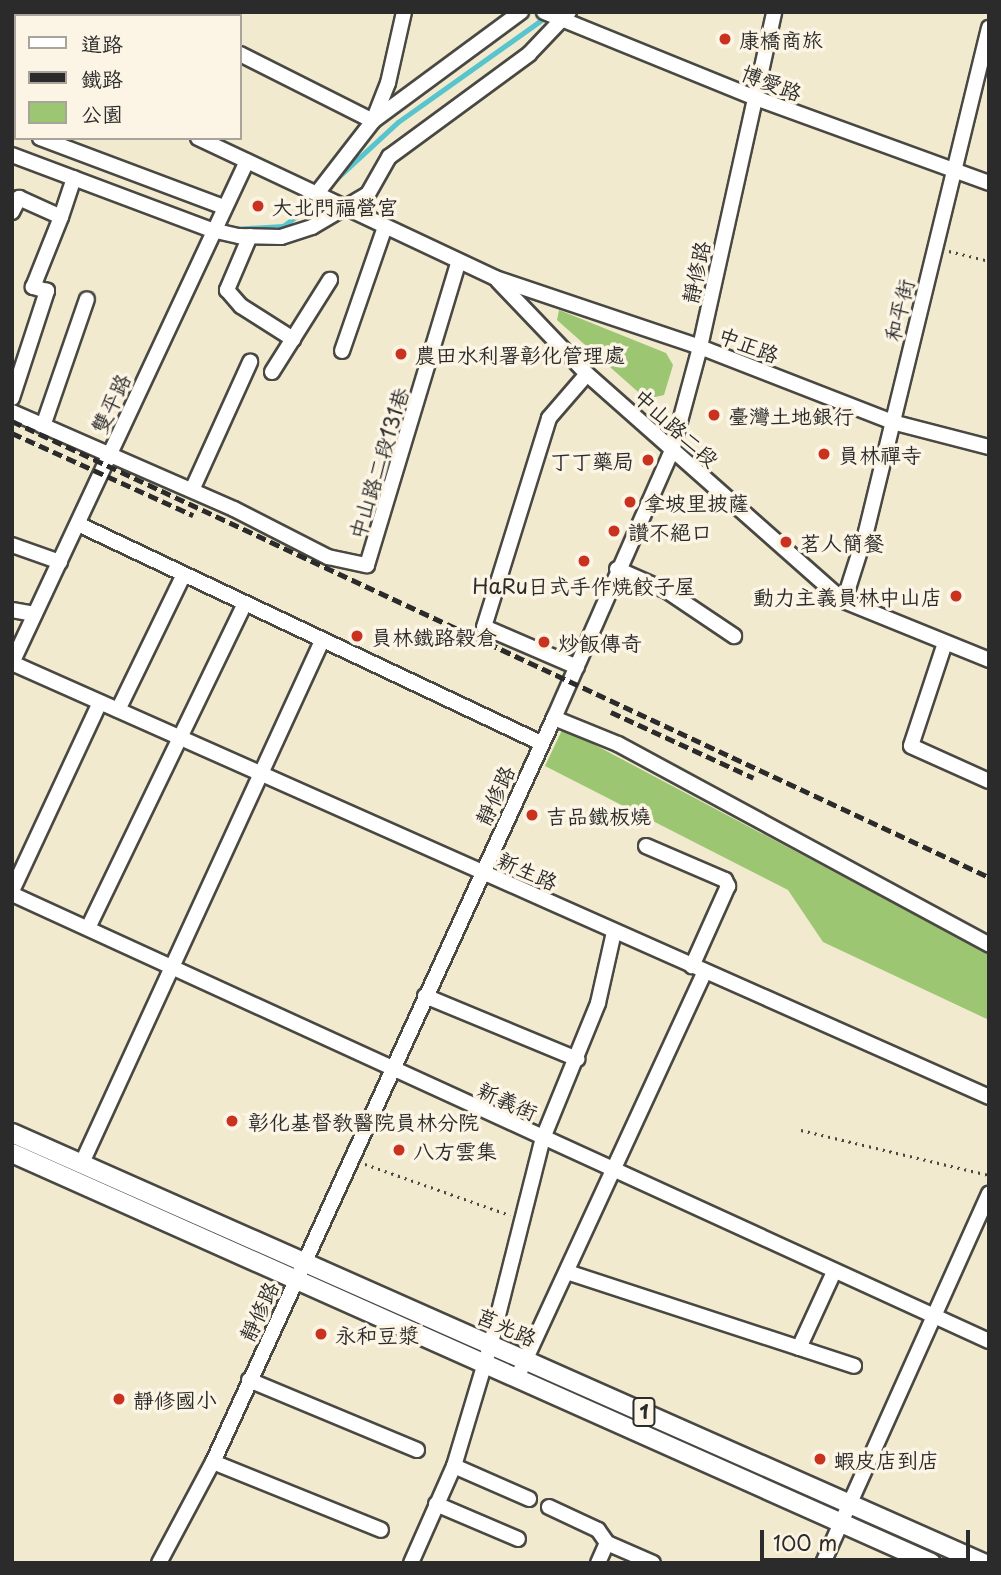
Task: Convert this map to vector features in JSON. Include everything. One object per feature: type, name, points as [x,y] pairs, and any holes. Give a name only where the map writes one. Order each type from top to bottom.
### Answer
[{"type":"main road","name":"莒光路","points":[[12,1133],[983,1563]]},
{"type":"main road","name":"莒光路","points":[[12,1153],[931,1563]]},
{"type":"street","points":[[373,121],[388,83],[404,12]]},
{"type":"street","points":[[318,192],[373,121],[521,12]]},
{"type":"street","name":"博愛路","points":[[544,12],[566,17],[753,97],[954,173],[989,183]]},
{"type":"street","name":"靜修路","points":[[159,1563],[213,1462],[481,872],[554,718],[671,451],[700,348],[753,97],[774,12]]},
{"type":"street","points":[[12,155],[212,230],[250,236],[281,237],[312,227],[368,194],[389,157],[528,54],[566,17]]},
{"type":"street","name":"和平街","points":[[844,601],[892,422],[989,28]]},
{"type":"street","points":[[242,55],[373,121]]},
{"type":"street","points":[[45,140],[224,207]]},
{"type":"street","name":"中山路二段","points":[[202,140],[318,192],[458,263],[495,278],[587,374],[671,451],[844,601],[989,660]]},
{"type":"street","name":"雙平路","points":[[12,663],[80,525],[212,230],[247,161]]},
{"type":"street","points":[[12,398],[47,291],[33,287],[74,178]]},
{"type":"street","points":[[12,212],[19,198],[61,217]]},
{"type":"street","points":[[342,351],[385,227]]},
{"type":"street","points":[[250,236],[227,290],[241,306],[293,339]]},
{"type":"street","name":"中山路二段131巷","points":[[12,412],[192,490],[328,557],[368,565],[458,263]]},
{"type":"street","name":"中正路","points":[[495,278],[700,348],[892,422],[989,447]]},
{"type":"street","points":[[272,372],[330,280]]},
{"type":"street","points":[[43,426],[87,299]]},
{"type":"street","points":[[192,490],[250,362]]},
{"type":"street","points":[[577,667],[484,628],[549,418],[587,374]]},
{"type":"street","points":[[80,525],[321,643],[541,743]]},
{"type":"street","points":[[12,545],[60,562]]},
{"type":"street","points":[[617,569],[667,591],[734,636]]},
{"type":"street","points":[[118,710],[183,576]]},
{"type":"street","points":[[88,928],[181,741],[244,605]]},
{"type":"street","points":[[12,610],[35,614]]},
{"type":"street","points":[[81,1165],[321,643]]},
{"type":"street","points":[[945,643],[911,746],[989,782]]},
{"type":"street","name":"新生路","points":[[12,663],[181,741],[989,1097]]},
{"type":"street","points":[[12,892],[100,702]]},
{"type":"street","points":[[554,718],[618,744],[989,945]]},
{"type":"street","points":[[517,1378],[612,1169],[698,969],[729,886],[725,880],[646,846]]},
{"type":"street","name":"新義街","points":[[12,892],[391,1070],[989,1341]]},
{"type":"street","points":[[411,1563],[454,1466],[491,1343],[520,1219],[543,1138],[598,1003],[614,932]]},
{"type":"street","points":[[425,996],[577,1059]]},
{"type":"street","points":[[823,1563],[989,1194]]},
{"type":"street","points":[[567,1272],[854,1366]]},
{"type":"street","points":[[799,1348],[834,1272]]},
{"type":"street","points":[[249,1380],[417,1450]]},
{"type":"street","points":[[213,1462],[382,1530]]},
{"type":"street","points":[[454,1466],[529,1499]]},
{"type":"street","points":[[436,1504],[518,1539]]},
{"type":"street","points":[[548,1507],[598,1530],[607,1543],[653,1563]]},
{"type":"street","points":[[598,1563],[607,1543]]},
{"type":"path","points":[[936,247],[989,261]]},
{"type":"path","points":[[801,1130],[989,1175]]},
{"type":"path","points":[[351,1160],[520,1219]]},
{"type":"green space","points":[[559,310],[666,353],[673,365],[664,395],[646,399],[557,320]]},
{"type":"green space","points":[[563,728],[989,954],[989,1020],[823,942],[788,890],[545,766]]},
{"type":"waterway","points":[[333,182],[398,122],[547,16]]},
{"type":"waterway","points":[[232,229],[283,226],[319,200]]},
{"type":"railway","points":[[12,421],[989,877]]},
{"type":"railway","points":[[12,433],[193,515]]},
{"type":"railway","points":[[611,712],[754,778]]},
{"type":"place","name":"康橋商旅","points":[[725,39]]},
{"type":"place","name":"大北門福營宮","points":[[258,206]]},
{"type":"place","name":"農田水利署彰化管理處","points":[[401,354]]},
{"type":"place","name":"臺灣土地銀行","points":[[714,415]]},
{"type":"place","name":"員林禪寺","points":[[824,454]]},
{"type":"place","name":"丁丁藥局","points":[[648,460]]},
{"type":"place","name":"拿坡里披薩","points":[[630,502]]},
{"type":"place","name":"讚不絕口","points":[[614,531]]},
{"type":"place","name":"茗人簡餐","points":[[786,542]]},
{"type":"place","name":"HaRu日式手作焼餃子屋","points":[[584,561]]},
{"type":"place","name":"動力主義員林中山店","points":[[956,596]]},
{"type":"place","name":"員林鐵路穀倉","points":[[357,636]]},
{"type":"place","name":"炒飯傳奇","points":[[544,642]]},
{"type":"place","name":"吉品鐵板燒","points":[[532,815]]},
{"type":"place","name":"彰化基督教醫院員林分院","points":[[232,1121]]},
{"type":"place","name":"八方雲集","points":[[399,1150]]},
{"type":"place","name":"永和豆漿","points":[[321,1334]]},
{"type":"place","name":"靜修國小","points":[[119,1399]]},
{"type":"place","name":"蝦皮店到店","points":[[820,1459]]}]
